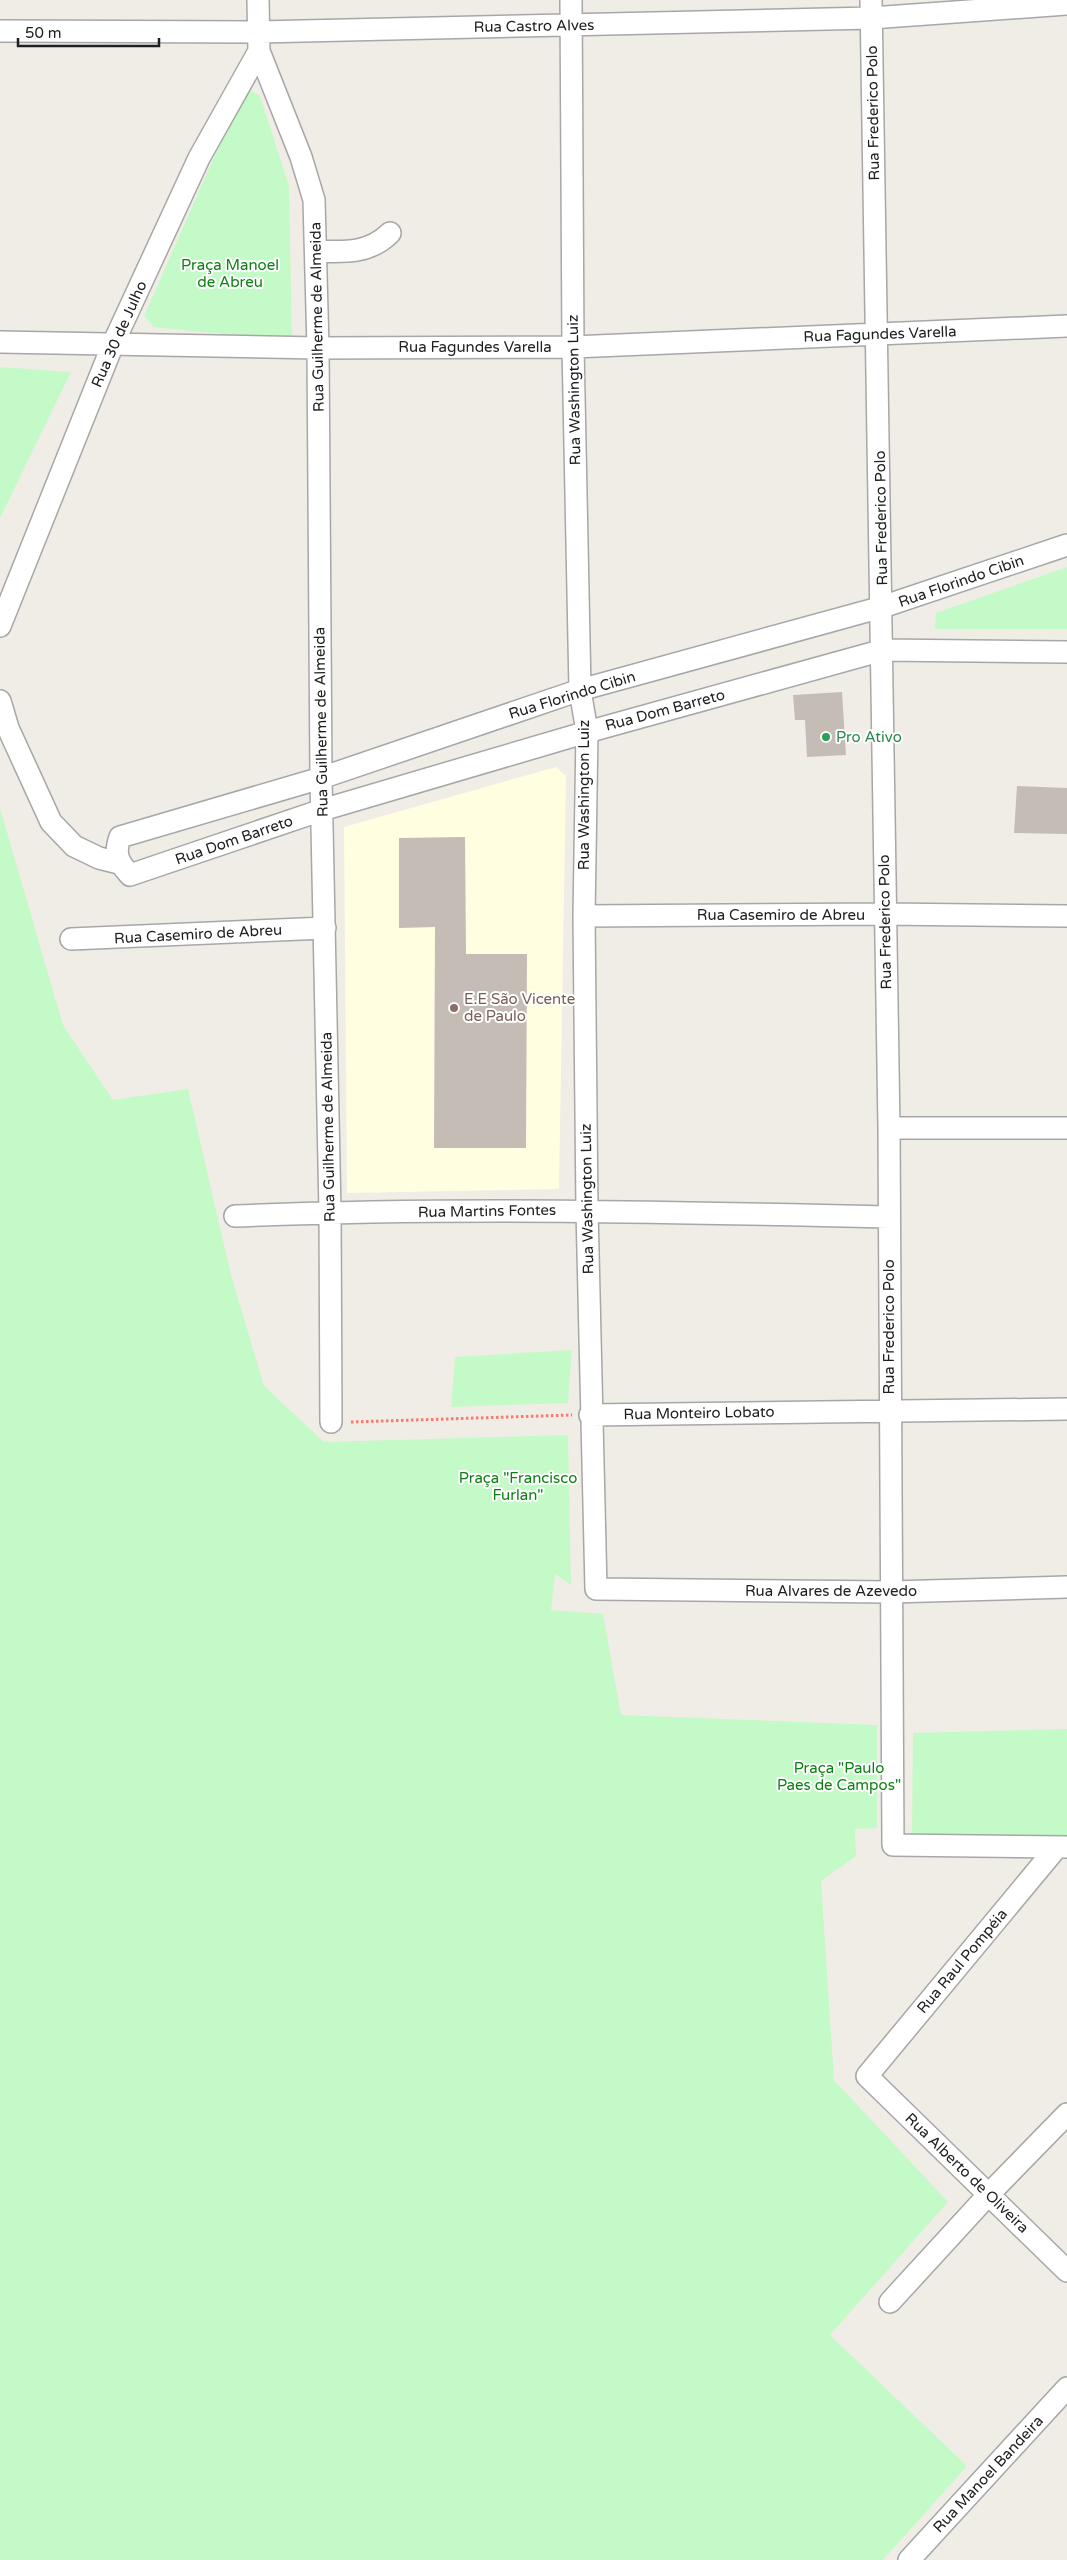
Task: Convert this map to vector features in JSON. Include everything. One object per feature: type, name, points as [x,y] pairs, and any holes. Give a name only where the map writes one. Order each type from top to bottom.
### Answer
[{"type":"street","points":[[258,0],[259,42]]},
{"type":"street","name":"Rua Washington Luiz","points":[[571,0],[573,347],[580,690],[587,732],[584,916],[587,1210],[590,1415],[596,1589]]},
{"type":"street","name":"Rua Castro Alves","points":[[0,31],[259,42],[871,9],[1067,4]]},
{"type":"street","name":"Rua Frederico Polo","points":[[871,9],[883,650],[884,914],[889,1128],[893,1845],[1062,1847]]},
{"type":"street","name":"Rua Guilherme de Almeida","points":[[259,42],[301,157],[314,200],[318,348],[321,778],[330,1212],[331,1422]]},
{"type":"street","name":"Rua 30 de Julho","points":[[0,626],[113,344],[199,158],[259,42]]},
{"type":"street","points":[[316,252],[352,252],[381,242],[390,232]]},
{"type":"street","name":"Rua Fagundes Varella","points":[[1,342],[318,348],[573,347],[1067,326]]},
{"type":"street","name":"Rua Florindo Cibin","points":[[124,869],[116,849],[120,837],[321,778],[580,690],[882,607],[1067,545]]},
{"type":"street","name":"Rua Dom Barreto","points":[[124,869],[587,732],[883,650],[1067,652]]},
{"type":"street","points":[[0,700],[8,728],[51,822],[74,846],[124,869]]},
{"type":"street","name":"Rua Casemiro de Abreu","points":[[584,916],[884,914],[1067,916]]},
{"type":"street","name":"Rua Casemiro de Abreu","points":[[71,939],[325,928]]},
{"type":"street","points":[[889,1128],[1067,1128]]},
{"type":"street","name":"Rua Martins Fontes","points":[[235,1216],[330,1212],[587,1210],[889,1217]]},
{"type":"street","name":"Rua Monteiro Lobato","points":[[590,1415],[1067,1408]]},
{"type":"street","name":"Rua Alvares de Azevedo","points":[[596,1589],[891,1592],[1067,1587]]},
{"type":"street","name":"Rua Raul Pompéia","points":[[867,2076],[1062,1847]]},
{"type":"street","name":"Rua Alberto de Oliveira","points":[[867,2076],[1067,2270]]},
{"type":"street","points":[[890,2302],[989,2194],[1067,2114]]},
{"type":"street","name":"Rua Manoel Bandeira","points":[[909,2560],[1067,2388]]},
{"type":"path","points":[[331,1422],[590,1415]]},
{"type":"shaded area","name":"E.E São Vicente de Paulo","points":[[556,767],[566,776],[559,1189],[347,1193],[344,827]]},
{"type":"green space","name":"Praça Manoel de Abreu","points":[[245,87],[260,96],[289,186],[292,341],[154,327],[144,316]]},
{"type":"green space","points":[[0,367],[71,372],[0,518]]},
{"type":"green space","points":[[1067,567],[1067,629],[935,629],[936,613]]},
{"type":"green space","points":[[0,808],[63,1025],[113,1100],[188,1089],[231,1275],[264,1386],[324,1442],[568,1435],[571,1585],[555,1574],[551,1610],[603,1614],[621,1715],[877,1725],[877,1828],[855,1829],[856,1856],[821,1881],[834,2080],[948,2202],[830,2335],[967,2466],[883,2560],[0,2560]]},
{"type":"green space","points":[[572,1350],[568,1403],[451,1407],[455,1357]]},
{"type":"green space","points":[[1067,1729],[1067,1842],[912,1841],[913,1733]]},
{"type":"building","name":"Pro Ativo","points":[[842,692],[846,755],[807,757],[805,720],[795,720],[793,695]]},
{"type":"building","points":[[1017,786],[1067,788],[1067,834],[1014,833]]},
{"type":"building","points":[[465,837],[466,954],[527,954],[526,1148],[434,1148],[435,927],[399,928],[399,838]]},
{"type":"place","name":"Pro Ativo","points":[[826,737]]},
{"type":"place","name":"E.E São Vicente de Paulo","points":[[454,1008]]},
{"type":"park label","name":"Praça \"Francisco Furlan\"","points":[[518,1486]]},
{"type":"park label","name":"Praça \"Paulo Paes de Campos\"","points":[[839,1776]]}]
